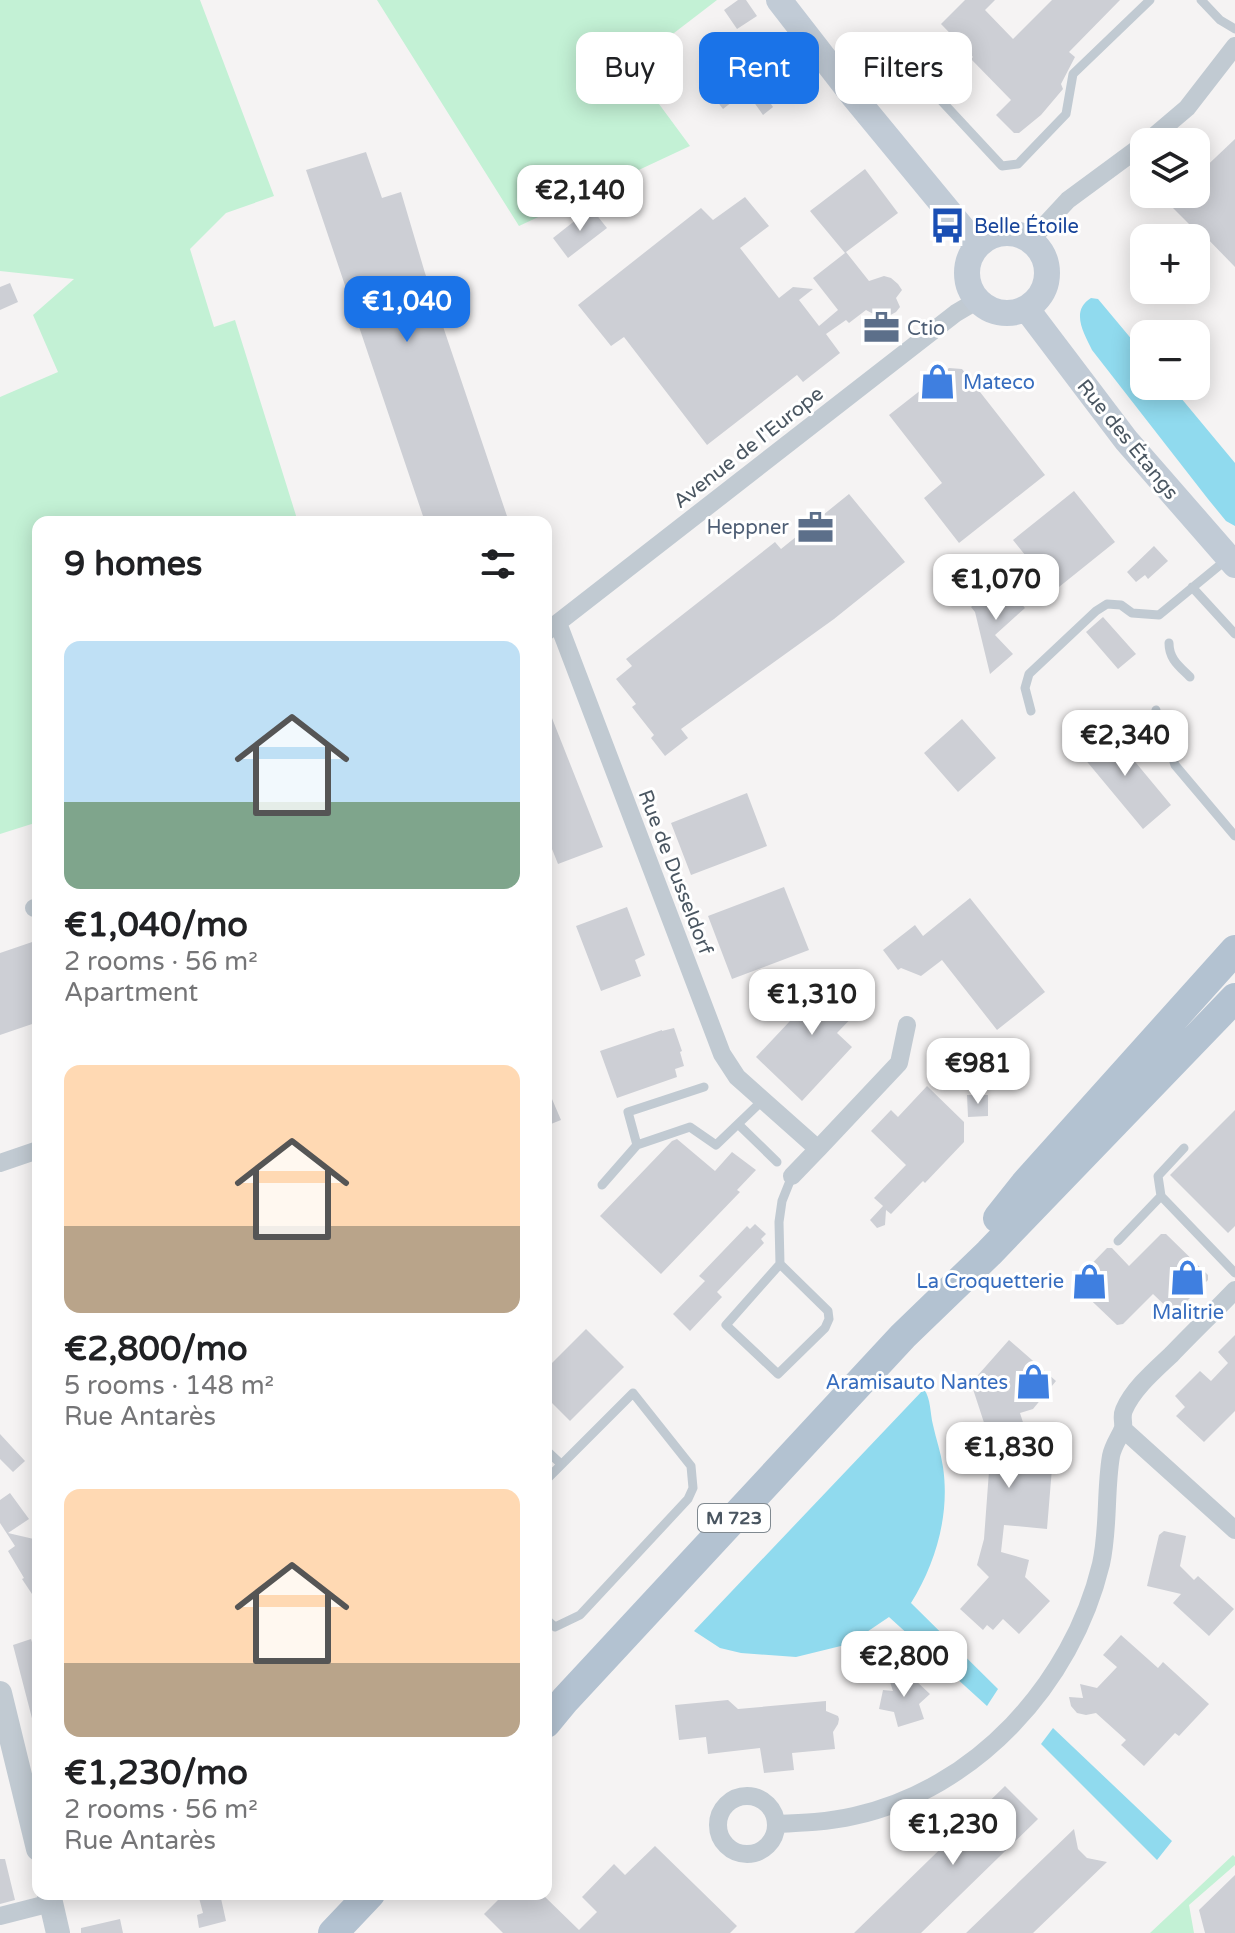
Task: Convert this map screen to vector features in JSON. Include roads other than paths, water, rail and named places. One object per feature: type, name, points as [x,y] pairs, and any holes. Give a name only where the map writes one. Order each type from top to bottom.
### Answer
[{"type":"main road","points":[[779,0],[977,246]]},
{"type":"main road","points":[[995,234],[1018,234],[1030,241],[1039,248],[1045,259],[1046,285],[1040,296],[1017,312],[991,310],[971,291],[967,276],[968,261],[984,239],[995,234]]},
{"type":"main road","name":"Rue des Étangs","points":[[1026,308],[1126,440],[1232,561]]},
{"type":"main road","name":"M 723","points":[[903,1336],[1025,1184],[1235,950]]},
{"type":"main road","name":"M 723","points":[[552,1713],[903,1336],[989,1253],[1235,998]]},
{"type":"main road","points":[[333,1933],[364,1900]]},
{"type":"main road","points":[[357,1933],[387,1900]]},
{"type":"street","points":[[1163,128],[1187,108],[1235,46]]},
{"type":"street","points":[[1030,241],[1068,200],[1130,154]]},
{"type":"street","name":"Avenue de l'Europe","points":[[552,627],[956,313],[978,300]]},
{"type":"street","name":"Rue de Dusseldorf","points":[[552,627],[722,1054],[737,1077],[818,1149]]},
{"type":"street","points":[[792,1176],[899,1063],[907,1025]]},
{"type":"street","points":[[0,1163],[32,1152]]},
{"type":"street","points":[[776,1824],[810,1823],[855,1816],[937,1784],[1007,1731],[1036,1700],[1078,1632],[1091,1599],[1107,1530],[1111,1458],[1115,1442],[1123,1429],[1125,1407],[1135,1392],[1235,1290]]},
{"type":"street","points":[[1123,1429],[1235,1530]]},
{"type":"street","points":[[0,1693],[5,1736],[32,1820]]},
{"type":"street","points":[[0,1916],[44,1900]]},
{"type":"street","points":[[50,1900],[58,1933]]},
{"type":"lane","points":[[944,104],[1002,166],[1018,164],[1066,114],[1073,74],[1150,0]]},
{"type":"lane","points":[[1201,0],[1220,20],[1235,29]]},
{"type":"lane","points":[[1031,711],[1025,688],[1029,674],[1096,611],[1107,604],[1121,605],[1132,613],[1159,615],[1192,587],[1232,561]]},
{"type":"lane","points":[[1192,587],[1235,634]]},
{"type":"lane","points":[[1169,643],[1173,660],[1190,677]]},
{"type":"lane","points":[[1156,710],[1153,719],[1157,727],[1176,745],[1173,752],[1175,765],[1235,836]]},
{"type":"lane","points":[[637,1145],[628,1112],[704,1087]]},
{"type":"lane","points":[[602,1185],[637,1145],[690,1127],[716,1145],[763,1100]]},
{"type":"lane","points":[[738,1124],[777,1162]]},
{"type":"lane","points":[[1184,1148],[1158,1176],[1161,1196],[1235,1273]]},
{"type":"lane","points":[[780,1264],[828,1311],[829,1319],[825,1328],[778,1374],[726,1325],[780,1264],[779,1222],[782,1201],[792,1176]]},
{"type":"lane","points":[[1118,1241],[1161,1196]]},
{"type":"lane","points":[[552,1474],[633,1393],[691,1466],[693,1488],[688,1499],[580,1615],[555,1627],[552,1624]]},
{"type":"lane","points":[[552,1456],[561,1464]]},
{"type":"water","points":[[1091,298],[1098,299],[1130,337],[1130,399],[1092,350],[1080,316],[1085,303]]},
{"type":"water","points":[[1131,400],[1183,400],[1235,463],[1235,526],[1226,521]]},
{"type":"water","points":[[924,1389],[942,1462],[945,1485],[943,1520],[928,1571],[911,1603],[998,1689],[987,1706],[889,1617],[849,1644],[796,1657],[741,1653],[720,1648],[694,1631]]},
{"type":"water","points":[[1053,1728],[1172,1841],[1157,1860],[1041,1744]]},
{"type":"place","name":"Belle Étoile","points":[[948,226]]},
{"type":"place","name":"Ctio","points":[[881,328]]},
{"type":"place","name":"Mateco","points":[[937,382]]},
{"type":"place","name":"Heppner","points":[[815,527]]},
{"type":"place","name":"Malitrie","points":[[1188,1277]]},
{"type":"place","name":"La Croquetterie","points":[[1090,1281]]},
{"type":"place","name":"Aramisauto Nantes","points":[[1034,1382]]}]
